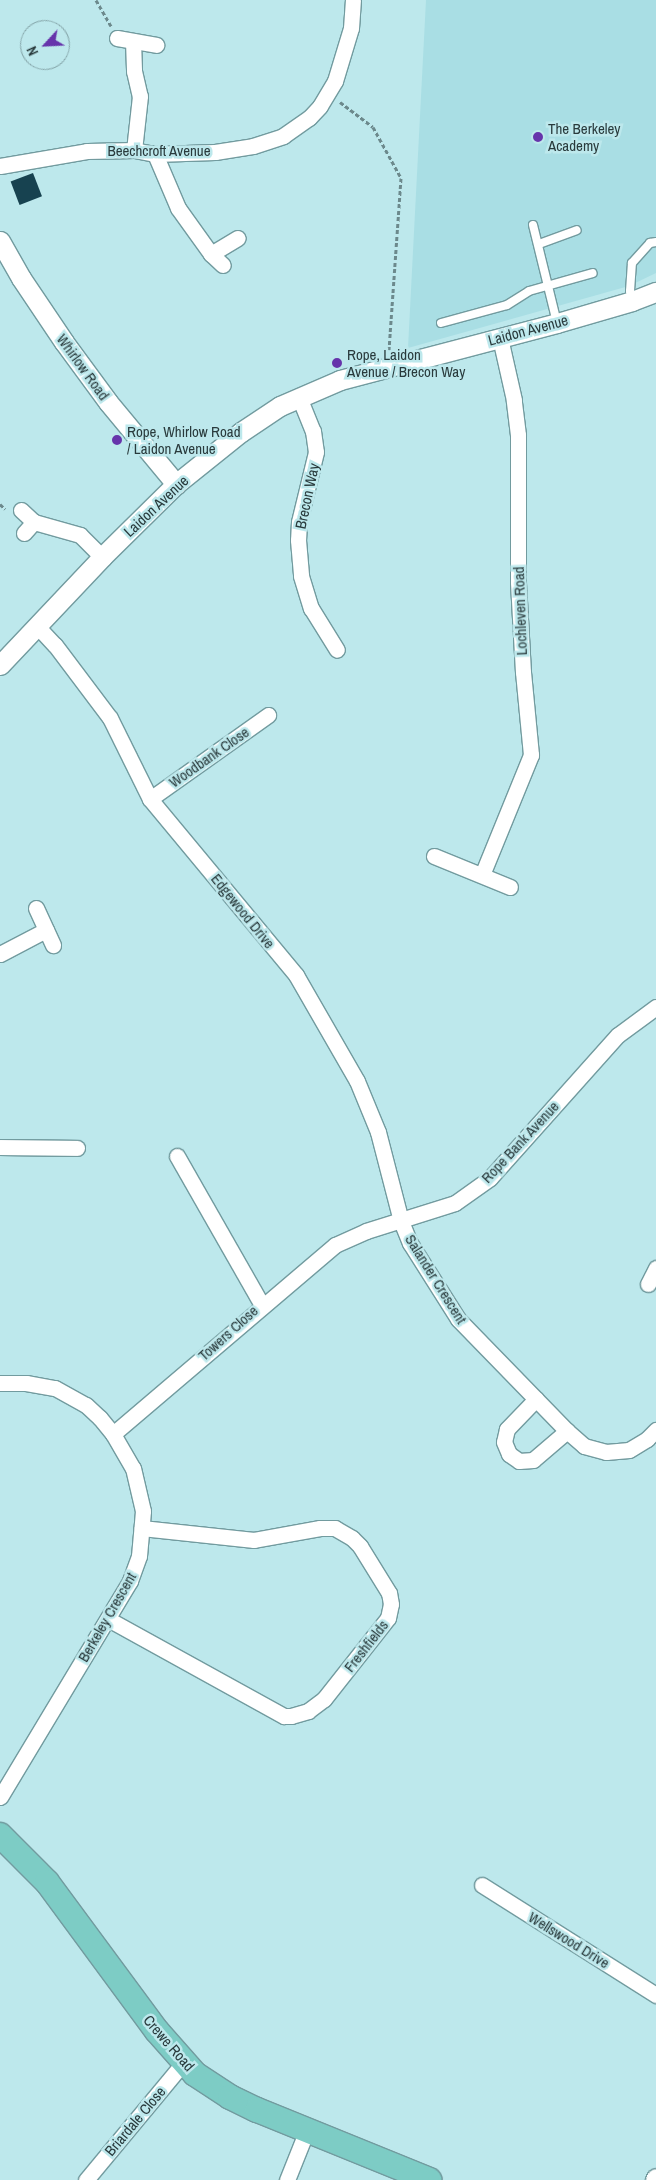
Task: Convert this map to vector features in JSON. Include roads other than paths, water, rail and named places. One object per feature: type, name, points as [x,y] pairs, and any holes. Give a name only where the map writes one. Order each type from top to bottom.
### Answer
[{"type":"main road","name":"Crewe Road","points":[[0,1835],[47,1882],[157,2031],[195,2074],[230,2097],[430,2180]]},
{"type":"street","name":"Beechcroft Avenue","points":[[0,166],[87,151],[134,150],[155,154],[215,152],[268,142],[283,136],[335,97],[348,43],[353,0]]},
{"type":"street","points":[[117,38],[156,45]]},
{"type":"street","points":[[133,41],[134,71],[140,96],[134,150]]},
{"type":"street","points":[[155,154],[178,208],[211,254],[223,266]]},
{"type":"street","points":[[211,254],[238,238]]},
{"type":"street","name":"Whirlow Road","points":[[0,241],[21,278],[64,342],[108,402],[176,484]]},
{"type":"street","name":"Laidon Avenue","points":[[0,666],[102,557],[176,484],[255,422],[299,396],[340,380],[558,322],[632,301],[656,292]]},
{"type":"street","name":"Lochleven Road","points":[[482,875],[531,755],[523,672],[518,582],[518,436],[514,400],[500,338]]},
{"type":"street","name":"Brecon Way","points":[[299,396],[313,431],[316,452],[299,522],[298,540],[301,576],[311,608],[338,650]]},
{"type":"street","points":[[21,510],[29,527],[80,536],[102,557]]},
{"type":"street","name":"Edgewood Drive","points":[[37,626],[55,645],[110,718],[150,799],[296,976],[361,1090],[378,1132],[402,1221]]},
{"type":"street","name":"Woodbank Close","points":[[150,799],[268,715]]},
{"type":"street","points":[[434,856],[510,887]]},
{"type":"street","points":[[36,908],[53,945]]},
{"type":"street","points":[[0,954],[46,930]]},
{"type":"street","name":"Rope Bank Avenue","points":[[262,1305],[335,1245],[366,1231],[455,1203],[490,1178],[618,1035],[656,1007]]},
{"type":"street","points":[[0,1147],[77,1148]]},
{"type":"street","name":"Towers Close","points":[[113,1434],[262,1305],[177,1156]]},
{"type":"street","name":"Salander Crescent","points":[[402,1221],[410,1243],[458,1319],[567,1431],[584,1446],[606,1452],[629,1450],[640,1445],[656,1430]]},
{"type":"street","points":[[648,1284],[656,1268]]},
{"type":"street","name":"Berkeley Crescent","points":[[0,1383],[26,1383],[56,1388],[86,1405],[113,1434],[126,1453],[138,1483],[143,1511],[139,1556],[134,1570],[108,1619],[0,1797]]},
{"type":"street","points":[[536,1399],[507,1429],[504,1442],[508,1454],[520,1461],[533,1460],[567,1431]]},
{"type":"street","name":"Freshfields","points":[[108,1619],[284,1716],[291,1716],[308,1711],[324,1699],[388,1618],[392,1598],[389,1593],[360,1546],[352,1538],[334,1528],[320,1528],[254,1540],[142,1528]]},
{"type":"street","name":"Wellswood Drive","points":[[482,1885],[656,1995]]},
{"type":"street","name":"Briardale Close","points":[[86,2180],[184,2062]]},
{"type":"street","points":[[287,2180],[307,2130]]},
{"type":"lane","points":[[533,225],[558,322]]},
{"type":"lane","points":[[539,244],[577,230]]},
{"type":"lane","points":[[632,301],[630,291],[632,263],[650,243],[656,242]]},
{"type":"lane","points":[[441,323],[506,305],[529,291],[548,284],[593,273]]},
{"type":"place","name":"The Berkeley Academy","points":[[538,137]]},
{"type":"place","name":"Rope, Laidon Avenue / Brecon Way","points":[[337,363]]},
{"type":"place","name":"Rope, Whirlow Road / Laidon Avenue","points":[[117,440]]}]
